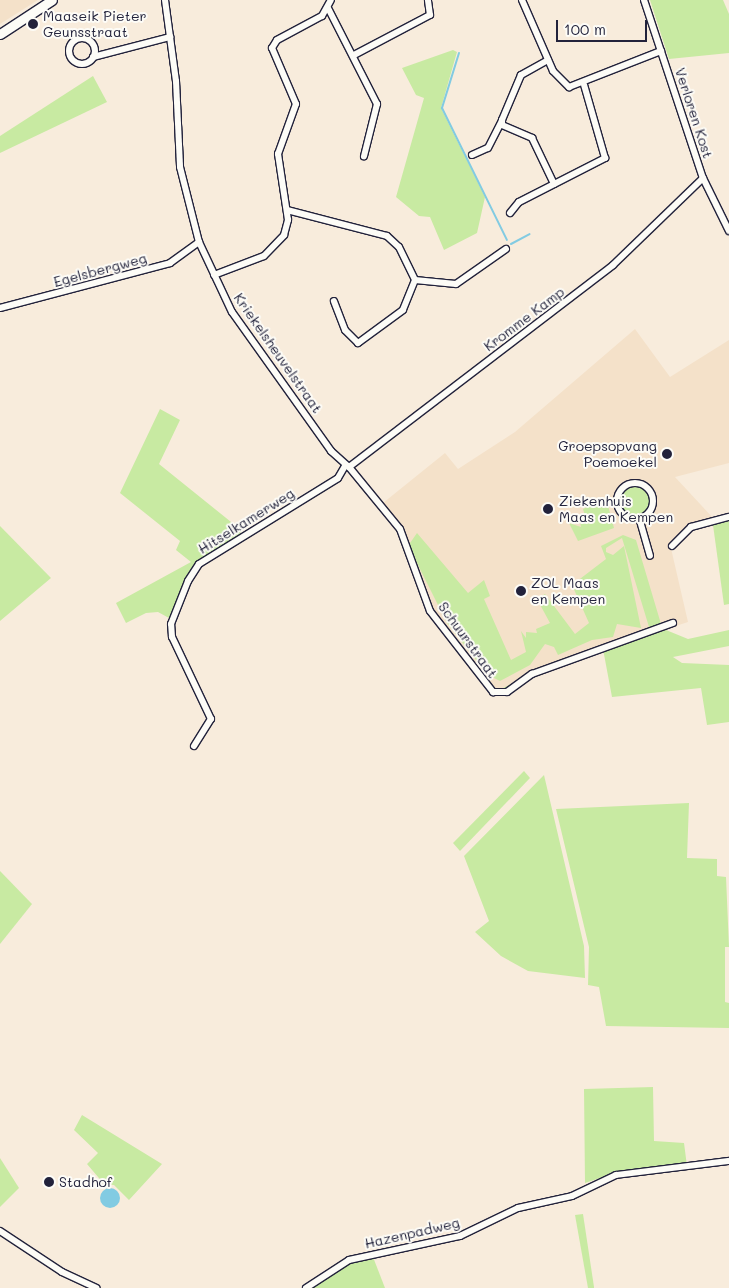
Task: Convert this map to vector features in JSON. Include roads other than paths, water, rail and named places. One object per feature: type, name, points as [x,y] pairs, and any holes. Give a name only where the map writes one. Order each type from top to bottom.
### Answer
[{"type":"main road","points":[[0,34],[52,0]]},
{"type":"street","name":"Kriekelsheuvelstraat","points":[[165,0],[170,36],[180,167],[199,242],[232,312],[347,466]]},
{"type":"street","points":[[214,274],[272,250],[288,228],[278,154],[296,104],[272,48],[277,40],[322,16],[331,0]]},
{"type":"street","points":[[354,56],[430,15],[428,0]]},
{"type":"street","points":[[522,0],[558,80],[569,87],[584,85],[661,51]]},
{"type":"street","name":"Verloren Kost","points":[[644,0],[703,178],[729,231]]},
{"type":"street","points":[[328,8],[377,104],[364,156]]},
{"type":"street","points":[[93,57],[89,40],[81,37],[70,43],[69,56],[75,62],[87,63],[93,57],[170,36]]},
{"type":"street","points":[[472,155],[488,148],[521,75],[548,60]]},
{"type":"street","points":[[510,214],[519,202],[605,158],[584,85]]},
{"type":"street","points":[[502,120],[502,125],[532,138],[554,184]]},
{"type":"street","name":"Kromme Kamp","points":[[347,466],[613,265],[703,178]]},
{"type":"street","points":[[287,210],[386,236],[399,247],[415,280],[402,310],[358,343],[345,330],[334,300]]},
{"type":"street","name":"Egelsbergweg","points":[[0,308],[163,266],[199,242]]},
{"type":"street","points":[[415,280],[456,284],[506,249]]},
{"type":"street","name":"Schuurstraat","points":[[347,466],[397,524],[430,611],[494,692],[506,692],[532,674],[673,624]]},
{"type":"street","name":"Hitselkamerweg","points":[[194,746],[211,719],[172,637],[170,624],[188,581],[199,564],[338,478],[347,466]]},
{"type":"street","points":[[629,482],[642,484],[649,492],[651,511],[640,521],[628,520],[621,510],[618,492],[629,482]]},
{"type":"street","points":[[672,546],[691,527],[729,517]]},
{"type":"street","points":[[640,521],[650,556]]},
{"type":"street","name":"Hazenpadweg","points":[[306,1288],[349,1260],[460,1236],[518,1208],[572,1196],[616,1175],[729,1161]]},
{"type":"street","points":[[0,1231],[62,1272],[97,1288]]},
{"type":"water","points":[[110,1188],[117,1191],[120,1198],[117,1205],[110,1208],[103,1205],[100,1198],[103,1191]]},
{"type":"waterway","points":[[459,53],[442,108],[507,240]]},
{"type":"waterway","points":[[511,244],[530,234]]},
{"type":"place","name":"Maaseik Pieter Geunsstraat","points":[[33,24]]},
{"type":"place","name":"Groepsopvang Poemoekel","points":[[667,454]]},
{"type":"place","name":"Ziekenhuis Maas en Kempen","points":[[548,509]]},
{"type":"place","name":"ZOL Maas en Kempen","points":[[521,591]]},
{"type":"place","name":"Stadhof","points":[[49,1182]]}]
